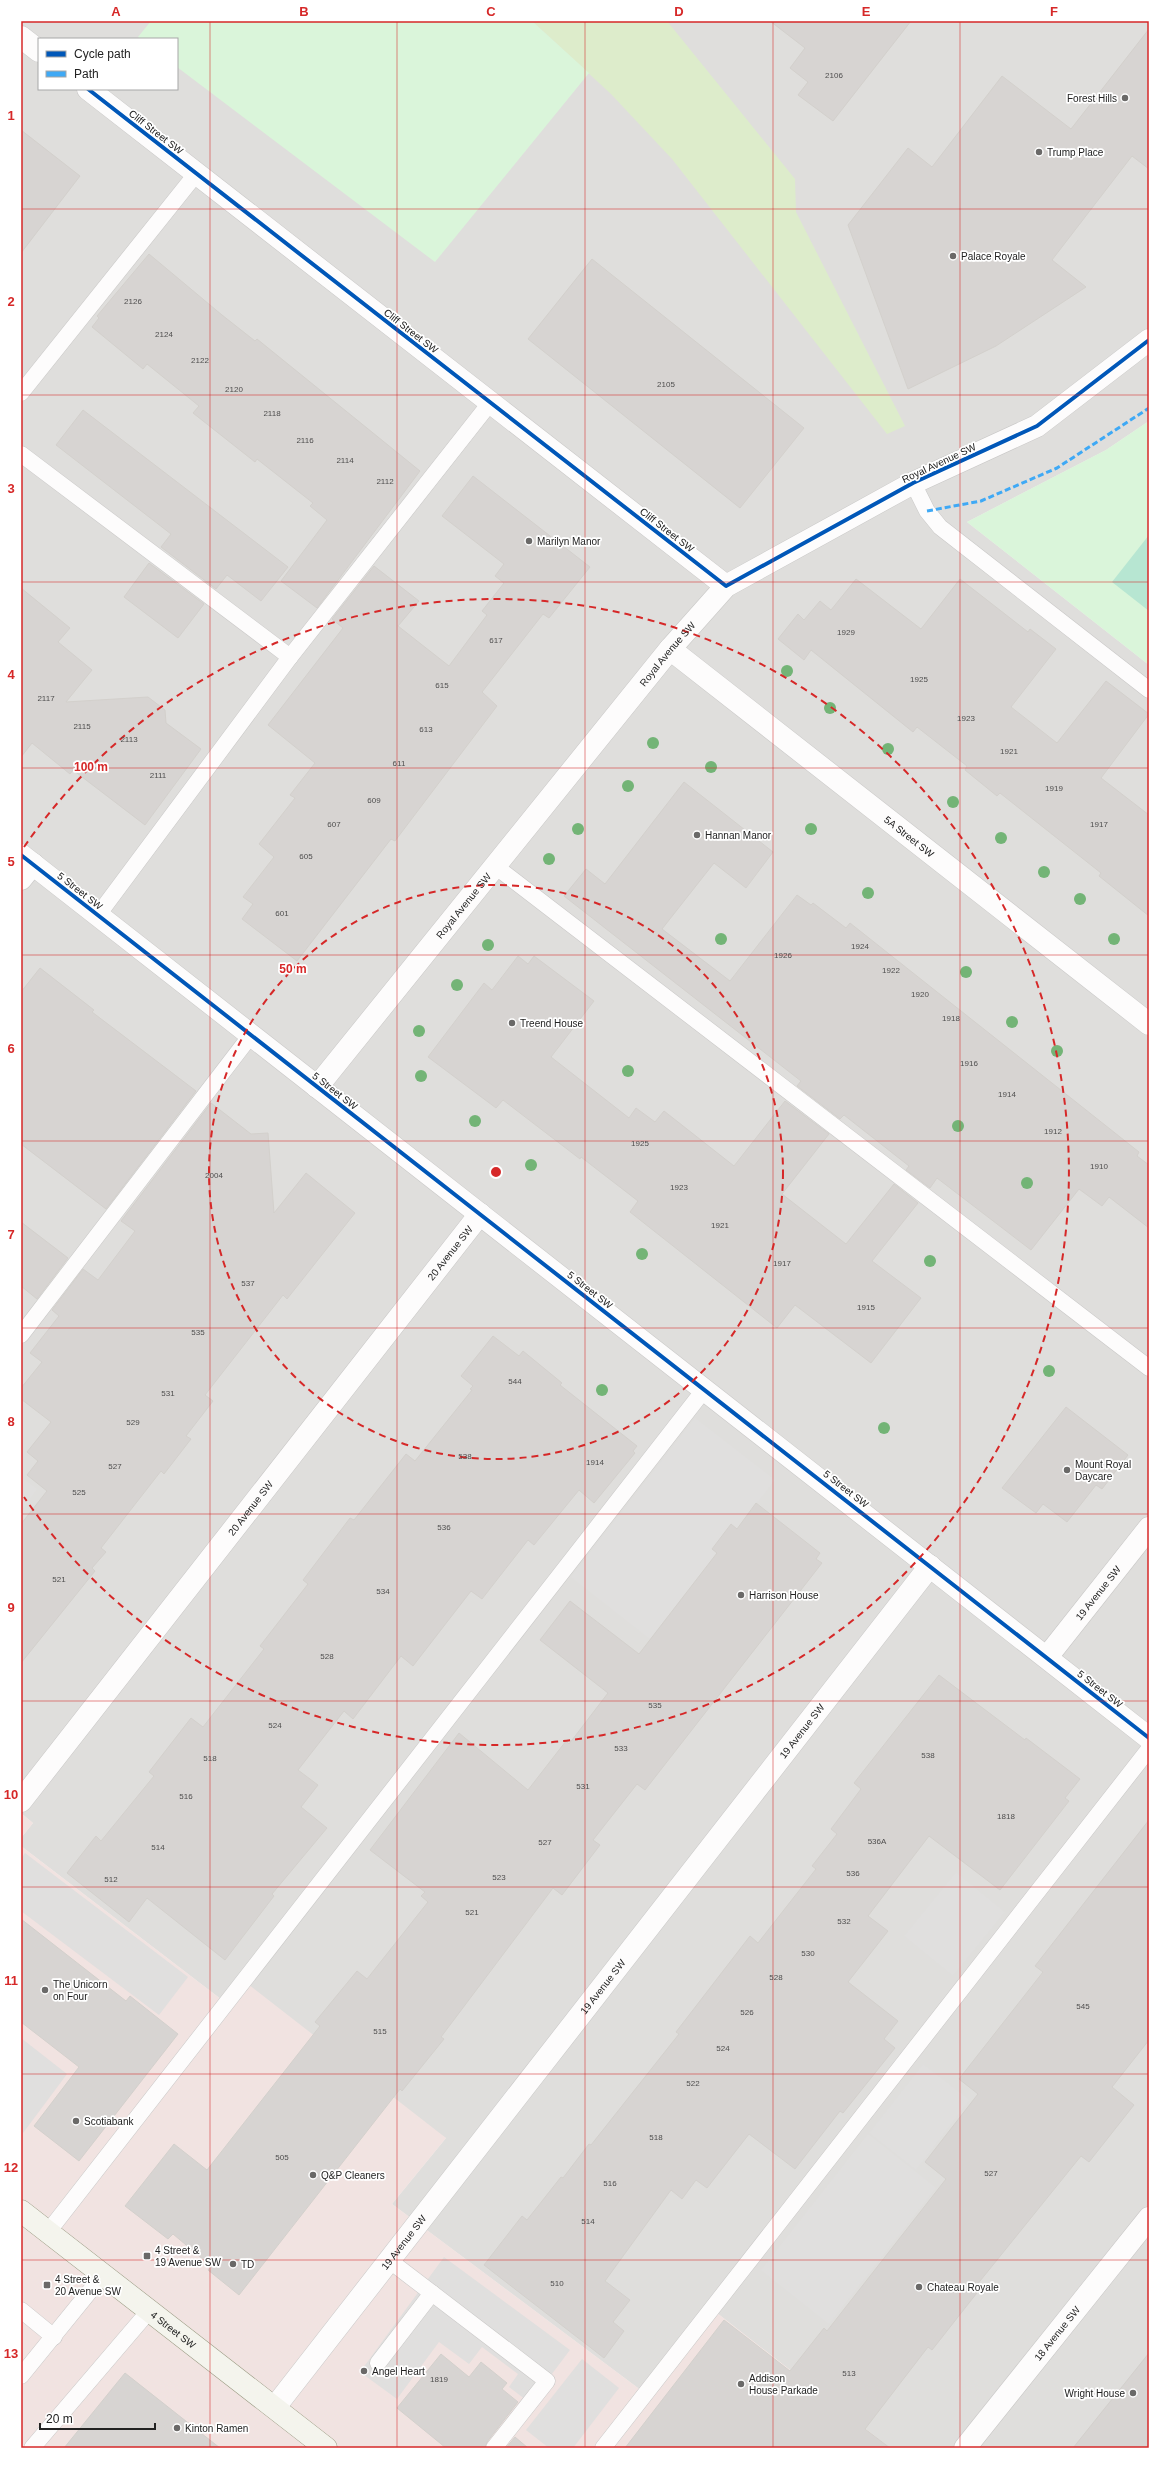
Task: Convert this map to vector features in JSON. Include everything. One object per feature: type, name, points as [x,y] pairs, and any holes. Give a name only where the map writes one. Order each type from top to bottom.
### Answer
[{"type":"main road","name":"4 Street SW","points":[[21,2211],[326,2448]]},
{"type":"street","points":[[21,37],[38,50]]},
{"type":"street","name":"Cliff Street SW","points":[[89,90],[726,586]]},
{"type":"street","name":"Royal Avenue SW","points":[[317,1087],[670,649],[726,586],[913,482],[1037,426],[1149,340]]},
{"type":"street","name":"5A Street SW","points":[[670,649],[1149,1024]]},
{"type":"street","name":"5 Street SW","points":[[25,866],[98,915],[1149,1738]]},
{"type":"street","name":"20 Avenue SW","points":[[21,1801],[480,1214]]},
{"type":"street","name":"19 Avenue SW","points":[[1047,1657],[1149,1528]]},
{"type":"street","name":"19 Avenue SW","points":[[275,2407],[930,1566]]},
{"type":"street","name":"18 Avenue SW","points":[[965,2448],[1149,2218]]},
{"type":"lane","points":[[21,393],[196,174]]},
{"type":"lane","points":[[98,915],[290,657],[490,403]]},
{"type":"lane","points":[[21,454],[290,657]]},
{"type":"lane","points":[[913,482],[927,511],[940,527],[1149,690]]},
{"type":"lane","points":[[495,866],[1149,1368]]},
{"type":"lane","points":[[21,1335],[251,1035]]},
{"type":"lane","points":[[48,2232],[704,1390]]},
{"type":"lane","points":[[603,2448],[1149,1749]]},
{"type":"lane","points":[[390,2261],[547,2381],[494,2448]]},
{"type":"lane","points":[[24,2366],[54,2336],[103,2275]]},
{"type":"lane","points":[[378,2363],[432,2293]]},
{"type":"lane","points":[[21,2310],[54,2336]]},
{"type":"lane","points":[[32,2448],[149,2311]]},
{"type":"shaded area","points":[[21,21],[1149,21],[1149,421],[1106,450],[967,522],[1149,665],[1149,2448],[890,2448],[717,2313],[650,2397],[392,2204],[446,2138],[226,2003],[21,1846],[21,1838],[33,1823],[21,1813]]},
{"type":"shaded area","points":[[695,1418],[775,1480],[650,1639],[571,1577]]},
{"type":"shaded area","points":[[21,1477],[37,1489],[21,1511]]},
{"type":"shaded area","points":[[21,1813],[33,1823],[21,1838]]},
{"type":"shaded area","points":[[21,1846],[226,2003],[244,1981],[446,2138],[392,2204],[650,2397],[717,2313],[890,2448],[21,2448]]},
{"type":"shaded area","points":[[25,1853],[188,1977],[159,2015],[21,1911],[21,1859]]},
{"type":"shaded area","points":[[956,1872],[1005,1912],[953,1976],[904,1936]]},
{"type":"shaded area","points":[[21,2038],[67,2074],[23,2133],[21,2131]]},
{"type":"shaded area","points":[[923,2064],[970,2100],[916,2170],[869,2133]]},
{"type":"shaded area","points":[[868,2134],[936,2188],[829,2324],[761,2270]]},
{"type":"shaded area","points":[[444,2257],[570,2350],[530,2403],[509,2387],[518,2374],[482,2347],[469,2364],[439,2342],[397,2399],[360,2372]]},
{"type":"shaded area","points":[[582,2359],[619,2388],[573,2448],[549,2448],[526,2430]]},
{"type":"green space","points":[[151,21],[532,21],[589,73],[435,262],[178,68],[178,38],[138,37]]},
{"type":"green space","points":[[532,21],[667,21],[795,179],[796,212],[905,426],[887,434],[672,159],[611,94]]},
{"type":"green space","points":[[1149,421],[1149,665],[967,522],[1106,450]]},
{"type":"green space","points":[[1149,535],[1149,611],[1112,582]]},
{"type":"building","points":[[770,21],[911,21],[833,121],[798,95],[808,82],[790,68],[805,48]]},
{"type":"building","points":[[1149,29],[1149,169],[1132,156],[1052,260],[1086,287],[996,346],[908,389],[848,225],[908,148],[932,167],[1002,76],[1071,129]]},
{"type":"building","points":[[21,130],[80,176],[21,253]]},
{"type":"building","points":[[149,254],[222,315],[255,341],[257,339],[420,471],[317,608],[281,581],[327,520],[310,506],[313,503],[257,459],[255,462],[193,413],[199,406],[147,364],[143,369],[92,327],[99,318],[97,316]]},
{"type":"building","points":[[592,259],[804,428],[740,508],[528,339]]},
{"type":"building","points":[[83,410],[288,567],[261,601],[227,575],[216,589],[161,547],[171,534],[56,445]]},
{"type":"building","points":[[473,476],[590,567],[549,618],[543,614],[482,692],[497,706],[395,841],[391,839],[297,961],[242,919],[253,904],[243,897],[274,857],[259,844],[295,798],[290,795],[315,763],[268,725],[343,628],[332,619],[374,566],[419,601],[398,626],[449,666],[487,615],[482,611],[504,583],[495,576],[504,564],[442,516]]},
{"type":"building","points":[[149,563],[204,604],[178,638],[124,597]]},
{"type":"building","points":[[856,579],[921,629],[960,579],[1028,632],[1030,629],[1056,649],[1011,707],[1057,743],[1106,681],[1149,714],[1101,778],[1149,815],[1149,916],[1099,876],[1101,873],[1000,793],[997,796],[965,770],[967,766],[917,727],[913,732],[811,650],[804,660],[778,639],[798,614],[804,620],[820,601],[831,610]]},
{"type":"building","points":[[21,588],[70,628],[58,642],[92,670],[66,702],[148,697],[165,710],[166,723],[201,749],[145,825],[73,770],[70,774],[32,743],[21,757]]},
{"type":"building","points":[[684,782],[773,852],[746,888],[714,863],[662,929],[730,981],[797,895],[811,905],[813,903],[846,928],[850,923],[1139,1152],[1137,1156],[1149,1165],[1149,1228],[1109,1197],[1102,1206],[1079,1189],[1031,1250],[937,1178],[930,1188],[906,1170],[909,1166],[844,1115],[840,1119],[797,1086],[801,1081],[564,896],[586,869],[605,884]]},
{"type":"building","points":[[518,956],[528,964],[534,956],[594,1001],[551,1057],[629,1118],[636,1108],[655,1122],[664,1111],[734,1166],[785,1101],[829,1134],[782,1194],[846,1244],[894,1184],[918,1203],[872,1261],[921,1298],[871,1363],[795,1305],[777,1328],[630,1212],[638,1201],[503,1100],[496,1108],[428,1057],[484,983],[492,990]]},
{"type":"building","points":[[40,968],[94,1010],[92,1012],[196,1091],[106,1209],[21,1144],[21,992]]},
{"type":"building","points":[[211,1103],[251,1134],[268,1133],[274,1213],[306,1173],[355,1213],[287,1299],[283,1295],[205,1395],[213,1401],[186,1436],[191,1439],[164,1474],[161,1471],[101,1548],[106,1552],[92,1568],[95,1571],[21,1663],[21,1524],[47,1491],[27,1475],[38,1461],[27,1452],[51,1422],[21,1399],[21,1388],[42,1362],[30,1353],[59,1316],[52,1310],[83,1269],[98,1280],[135,1231],[121,1221]]},
{"type":"building","points":[[21,1222],[68,1258],[37,1299],[21,1286]]},
{"type":"building","points":[[493,1336],[519,1356],[523,1351],[562,1383],[560,1385],[637,1446],[633,1451],[635,1453],[594,1503],[579,1490],[534,1545],[528,1540],[482,1599],[471,1591],[413,1666],[401,1656],[353,1719],[344,1711],[298,1770],[318,1785],[301,1807],[327,1828],[272,1894],[274,1896],[225,1960],[147,1898],[129,1922],[67,1873],[96,1836],[101,1841],[154,1776],[149,1772],[191,1718],[203,1727],[264,1649],[260,1646],[308,1584],[303,1580],[350,1518],[354,1520],[406,1454],[415,1461],[472,1390],[470,1389],[473,1386],[461,1376]]},
{"type":"building","name":"Mount Royal Daycare","points":[[1066,1407],[1128,1455],[1102,1489],[1096,1485],[1067,1522],[1043,1504],[1036,1513],[1002,1488]]},
{"type":"building","points":[[756,1503],[820,1553],[816,1559],[822,1563],[645,1790],[637,1784],[593,1840],[600,1845],[562,1895],[553,1888],[441,2037],[444,2039],[402,2091],[400,2089],[239,2295],[208,2270],[211,2266],[173,2234],[168,2239],[125,2206],[174,2144],[207,2170],[320,2026],[315,2022],[357,1971],[367,1979],[428,1902],[421,1896],[425,1892],[370,1850],[459,1733],[528,1790],[566,1741],[569,1744],[608,1693],[540,1640],[570,1601],[639,1654],[717,1553],[712,1549],[731,1524],[737,1529]]},
{"type":"building","points":[[939,1675],[1025,1740],[1026,1738],[1080,1779],[1065,1798],[1069,1801],[1000,1890],[929,1836],[868,1916],[888,1931],[848,1982],[898,2021],[884,2039],[895,2048],[843,2113],[840,2111],[795,2169],[749,2134],[707,2188],[696,2180],[682,2199],[671,2190],[605,2281],[630,2300],[613,2322],[624,2331],[604,2358],[484,2265],[522,2216],[527,2220],[561,2177],[563,2178],[589,2144],[591,2145],[679,2034],[676,2032],[750,1936],[758,1943],[816,1869],[812,1866],[837,1834],[831,1829],[861,1789],[854,1783]]},
{"type":"building","points":[[1149,1820],[1149,2040],[1112,2087],[1134,2105],[1089,2162],[1081,2156],[976,2286],[980,2289],[932,2350],[928,2347],[865,2429],[890,2448],[625,2448],[724,2320],[790,2371],[824,2328],[827,2331],[946,2179],[925,2162],[978,2094],[959,2079],[1043,1972],[1035,1966]]},
{"type":"building","points":[[21,1919],[126,2001],[130,1996],[178,2034],[79,2161],[34,2126],[79,2067],[21,2022]]},
{"type":"building","name":"Wright House","points":[[1149,2353],[1149,2448],[1073,2448]]},
{"type":"building","points":[[441,2354],[469,2377],[481,2362],[507,2383],[502,2389],[518,2402],[487,2442],[485,2448],[446,2448],[397,2408]]},
{"type":"building","points":[[125,2373],[220,2448],[64,2448]]},
{"type":"building","points":[[515,2437],[528,2448],[506,2448]]},
{"type":"marked path","points":[[927,511],[981,501],[1057,468],[1149,408]]},
{"type":"cycle path","points":[[89,90],[726,586],[913,483],[1037,426],[1149,340]]},
{"type":"cycle path","points":[[21,855],[1149,1738]]},
{"type":"place","name":"Forest Hills","points":[[1125,98]]},
{"type":"place","name":"Trump Place","points":[[1039,152]]},
{"type":"place","name":"Palace Royale","points":[[953,256]]},
{"type":"place","name":"Marilyn Manor","points":[[529,541]]},
{"type":"place","name":"Hannan Manor","points":[[697,835]]},
{"type":"place","name":"Treend House","points":[[512,1023]]},
{"type":"place","name":"Mount Royal Daycare","points":[[1067,1470]]},
{"type":"place","name":"Harrison House","points":[[741,1595]]},
{"type":"place","name":"The Unicorn on Four","points":[[45,1990]]},
{"type":"place","name":"Scotiabank","points":[[76,2121]]},
{"type":"place","name":"Q&P Cleaners","points":[[313,2175]]},
{"type":"place","name":"4 Street & 19 Avenue SW","points":[[147,2256]]},
{"type":"place","name":"TD","points":[[233,2264]]},
{"type":"place","name":"4 Street & 20 Avenue SW","points":[[47,2285]]},
{"type":"place","name":"Chateau Royale","points":[[919,2287]]},
{"type":"place","name":"Angel Heart","points":[[364,2371]]},
{"type":"place","name":"Addison House Parkade","points":[[741,2384]]},
{"type":"place","name":"Wright House","points":[[1133,2393]]},
{"type":"place","name":"Kinton Ramen","points":[[177,2428]]}]
